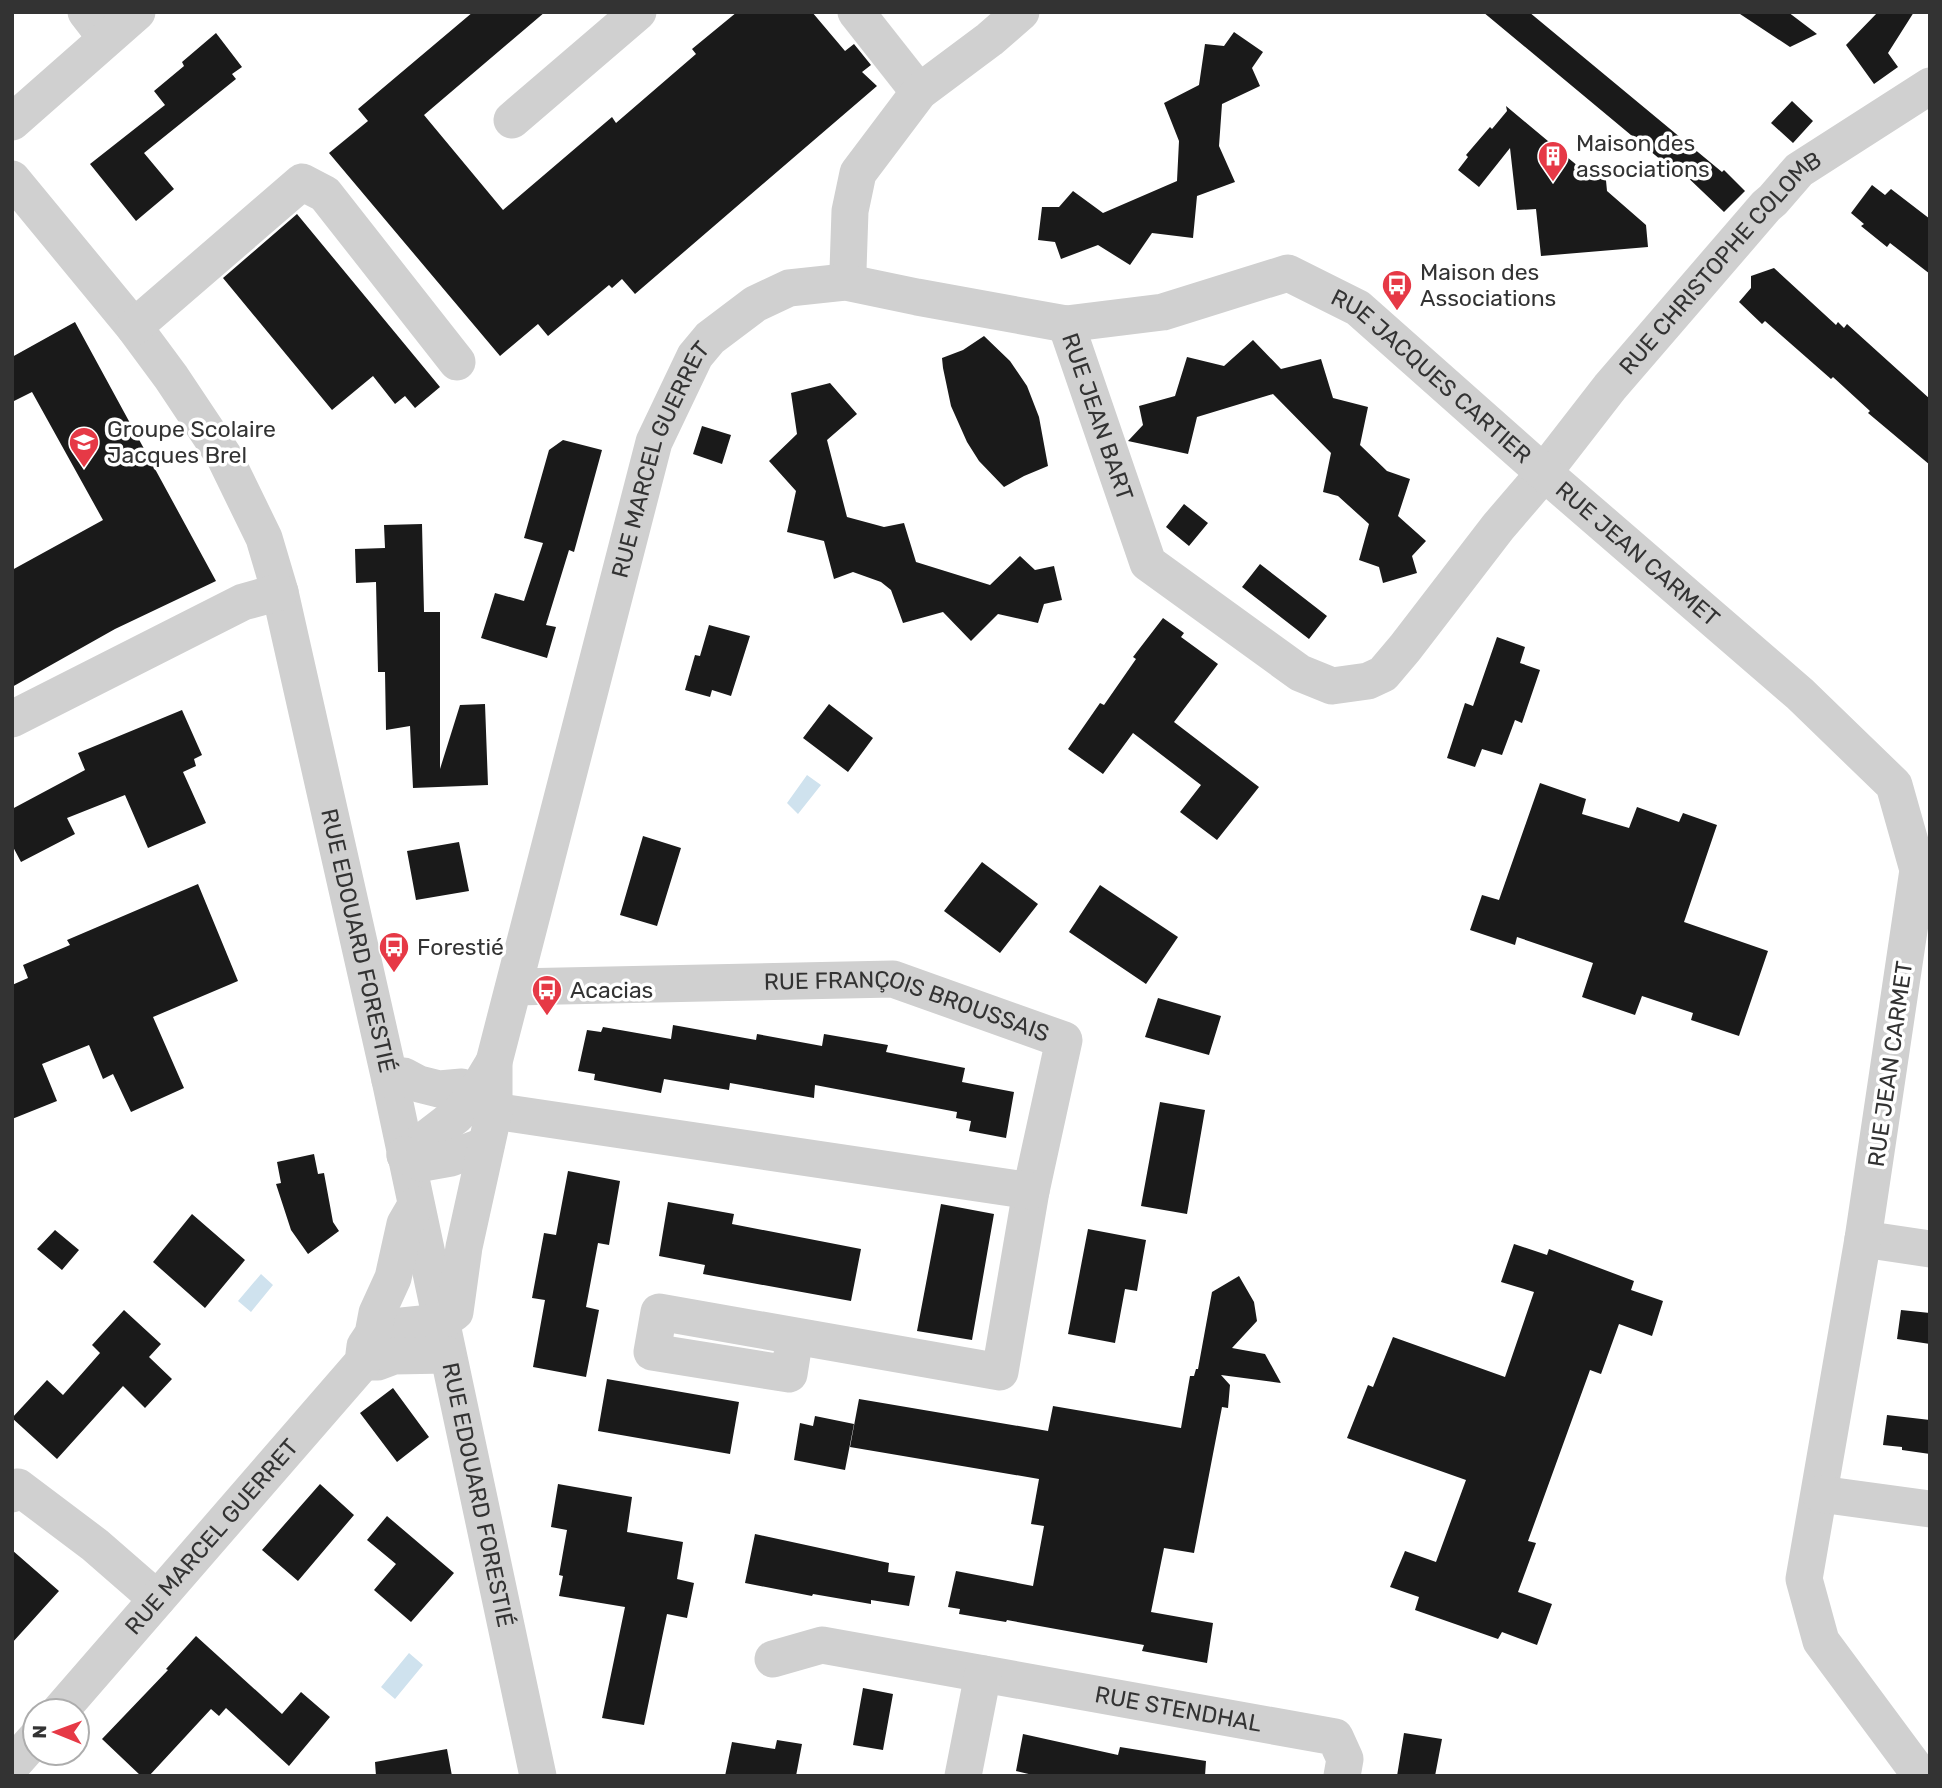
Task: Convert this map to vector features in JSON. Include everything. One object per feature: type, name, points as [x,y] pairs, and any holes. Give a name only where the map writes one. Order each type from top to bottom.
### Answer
[{"type":"street","points":[[12,122],[96,25],[137,12]]},
{"type":"street","points":[[512,120],[638,12]]},
{"type":"street","points":[[856,12],[919,92]]},
{"type":"street","points":[[845,282],[848,270],[850,211],[858,173],[919,92],[990,40],[1021,12]]},
{"type":"street","name":"RUE CHRISTOPHE COLOMB","points":[[1543,472],[1610,387],[1800,170],[1930,86]]},
{"type":"street","name":"RUE EDOUARD FORESTIÉ","points":[[12,179],[134,327],[171,377],[225,458],[264,538],[280,592],[390,1080],[538,1776]]},
{"type":"street","points":[[134,327],[302,182],[325,194],[457,362]]},
{"type":"street","name":"RUE JACQUES CARTIER","points":[[1066,324],[1163,312],[1288,273],[1358,308],[1543,472],[1405,648],[1383,674],[1368,681],[1332,686],[1300,673],[1148,563]]},
{"type":"street","name":"RUE JEAN BART","points":[[845,282],[1066,324],[1148,563]]},
{"type":"street","name":"RUE MARCEL GUERRET","points":[[444,1338],[455,1311],[494,1062],[654,442],[695,356],[710,338],[755,304],[789,288],[845,282]]},
{"type":"street","name":"RUE JEAN CARMET","points":[[1543,472],[1800,694],[1894,786],[1918,870],[1863,1239],[1804,1579],[1821,1642],[1921,1776]]},
{"type":"street","points":[[12,719],[243,602],[280,592]]},
{"type":"street","name":"RUE FRANÇOIS BROUSSAIS","points":[[514,988],[893,979],[1064,1040],[1031,1191],[1000,1371],[795,1336]]},
{"type":"street","points":[[390,1080],[404,1076],[419,1084],[439,1089],[462,1087],[485,1116]]},
{"type":"street","points":[[485,1116],[451,1158],[423,1163],[405,1155],[457,1115],[485,1116],[1031,1191]]},
{"type":"street","name":"RUE MARCEL GUERRET","points":[[72,1697],[368,1348],[377,1312],[393,1279],[405,1224],[416,1206]]},
{"type":"street","points":[[1863,1239],[1930,1249]]},
{"type":"street","points":[[368,1348],[378,1362],[444,1338]]},
{"type":"street","points":[[12,1494],[18,1487],[94,1545],[157,1599]]},
{"type":"street","points":[[1819,1493],[1930,1508]]},
{"type":"street","name":"RUE STENDHAL","points":[[773,1659],[822,1645],[1335,1737],[1345,1759],[1342,1776]]},
{"type":"street","points":[[962,1776],[983,1674]]},
{"type":"water","points":[[807,775],[821,785],[798,814],[787,803]]},
{"type":"water","points":[[261,1274],[273,1285],[251,1312],[238,1301]]},
{"type":"water","points":[[409,1653],[423,1665],[395,1699],[381,1687]]},
{"type":"building","points":[[473,12],[545,12],[424,115],[503,210],[612,117],[616,123],[696,54],[692,49],[737,12],[812,12],[845,51],[854,44],[871,65],[862,72],[877,86],[635,294],[622,279],[612,288],[609,285],[548,336],[538,324],[500,356],[329,153],[368,121],[358,109]]},
{"type":"building","points":[[1483,12],[1529,12],[1722,172],[1724,170],[1745,191],[1724,212],[1681,171],[1679,175]]},
{"type":"building","points":[[1737,12],[1788,12],[1817,34],[1790,47]]},
{"type":"building","points":[[1878,12],[1914,12],[1888,53],[1898,67],[1874,84],[1846,45]]},
{"type":"building","points":[[1234,32],[1263,52],[1252,68],[1260,86],[1222,104],[1219,146],[1235,182],[1197,196],[1193,238],[1152,233],[1130,265],[1098,245],[1061,259],[1055,242],[1038,240],[1042,207],[1059,207],[1073,191],[1103,213],[1177,181],[1179,141],[1164,103],[1199,85],[1205,44],[1224,46]]},
{"type":"building","points":[[216,33],[242,67],[232,74],[236,79],[144,153],[174,189],[136,221],[90,164],[165,105],[154,91],[184,66],[182,62]]},
{"type":"building","points":[[1792,101],[1813,121],[1793,143],[1771,123]]},
{"type":"building","name":"Maison des associations","points":[[1506,106],[1585,172],[1605,170],[1607,191],[1646,225],[1648,247],[1541,256],[1536,209],[1517,210],[1510,148],[1479,187],[1458,170],[1468,157],[1466,155],[1507,111]]},
{"type":"building","points":[[1872,185],[1885,195],[1891,189],[1930,219],[1930,274],[1890,243],[1887,247],[1861,226],[1864,224],[1851,213]]},
{"type":"building","points":[[297,214],[440,387],[415,408],[405,396],[395,404],[373,376],[332,410],[223,278]]},
{"type":"building","points":[[1774,268],[1836,325],[1838,322],[1844,328],[1847,324],[1930,399],[1930,465],[1868,413],[1870,411],[1833,377],[1831,379],[1765,321],[1762,324],[1739,302],[1751,288],[1751,276]]},
{"type":"building","name":"Groupe Scolaire Jacques Brel","points":[[75,322],[216,581],[115,629],[12,687],[12,570],[103,520],[32,392],[12,402],[12,357]]},
{"type":"building","points":[[984,336],[1010,361],[1027,386],[1039,417],[1048,466],[1004,487],[979,461],[967,442],[951,406],[943,368],[942,358],[963,350]]},
{"type":"building","points":[[1253,340],[1281,369],[1321,359],[1333,398],[1368,407],[1360,445],[1387,471],[1410,479],[1398,516],[1426,541],[1412,556],[1417,573],[1383,583],[1379,567],[1359,560],[1369,524],[1338,496],[1323,492],[1331,453],[1273,394],[1197,417],[1188,454],[1128,441],[1143,425],[1139,406],[1175,396],[1187,357],[1224,366]]},
{"type":"building","points":[[830,383],[857,414],[827,440],[847,517],[884,527],[904,523],[916,562],[990,585],[1020,556],[1035,570],[1054,566],[1062,600],[1044,604],[1038,623],[998,614],[971,641],[943,612],[903,623],[891,590],[881,582],[853,572],[834,579],[824,541],[787,532],[796,491],[769,461],[797,434],[791,393]]},
{"type":"building","points":[[702,426],[731,435],[722,464],[693,454]]},
{"type":"building","points":[[563,440],[602,450],[574,552],[569,550],[546,625],[556,627],[547,658],[481,638],[495,593],[524,601],[543,543],[524,538],[549,450]]},
{"type":"building","points":[[1184,504],[1208,523],[1189,546],[1166,527]]},
{"type":"building","points":[[422,524],[424,612],[440,612],[440,769],[460,705],[485,704],[488,785],[413,788],[410,726],[386,730],[385,672],[378,672],[376,582],[356,583],[355,549],[385,548],[384,525]]},
{"type":"building","points":[[1260,564],[1327,616],[1309,639],[1242,587]]},
{"type":"building","points":[[1163,618],[1184,633],[1181,637],[1218,664],[1174,722],[1259,787],[1217,840],[1180,812],[1201,785],[1133,733],[1103,774],[1068,749],[1100,703],[1104,705],[1136,659],[1133,657]]},
{"type":"building","points":[[709,625],[750,636],[731,696],[712,690],[710,697],[685,690],[695,655],[700,656]]},
{"type":"building","points":[[1497,637],[1525,647],[1520,663],[1540,670],[1522,723],[1515,720],[1502,755],[1482,749],[1475,767],[1447,758],[1465,703],[1473,706]]},
{"type":"building","points":[[829,704],[873,738],[848,772],[803,738]]},
{"type":"building","points":[[182,710],[202,755],[194,759],[196,766],[183,772],[206,823],[148,848],[125,795],[67,818],[75,834],[21,862],[12,845],[12,809],[85,770],[78,753]]},
{"type":"building","points":[[1540,783],[1586,799],[1582,814],[1629,828],[1637,807],[1679,822],[1683,813],[1717,825],[1684,922],[1768,951],[1739,1036],[1691,1020],[1693,1013],[1642,996],[1635,1015],[1582,997],[1593,963],[1517,937],[1515,945],[1470,930],[1482,895],[1499,900]]},
{"type":"building","points":[[643,836],[681,848],[657,926],[620,915]]},
{"type":"building","points":[[459,842],[469,891],[416,900],[407,851]]},
{"type":"building","points":[[982,862],[1038,904],[1000,953],[944,911]]},
{"type":"building","points":[[198,884],[238,981],[153,1017],[184,1088],[131,1112],[113,1074],[103,1079],[89,1045],[42,1064],[57,1101],[12,1119],[12,985],[28,978],[23,965],[70,945],[67,940]]},
{"type":"building","points":[[1100,885],[1178,937],[1146,984],[1069,932]]},
{"type":"building","points":[[1158,998],[1221,1016],[1209,1055],[1145,1037]]},
{"type":"building","points":[[673,1025],[756,1040],[757,1034],[822,1046],[824,1034],[888,1045],[886,1052],[965,1068],[962,1082],[1014,1092],[1006,1138],[969,1131],[971,1121],[956,1118],[957,1112],[815,1085],[814,1098],[730,1083],[729,1090],[664,1079],[661,1093],[594,1080],[595,1074],[578,1071],[587,1030],[601,1032],[603,1027],[671,1039]]},
{"type":"building","points":[[1160,1102],[1205,1110],[1187,1214],[1141,1206]]},
{"type":"building","points":[[314,1154],[318,1174],[324,1173],[333,1222],[339,1231],[308,1254],[291,1230],[276,1184],[281,1183],[277,1162]]},
{"type":"building","points":[[568,1171],[620,1181],[609,1245],[598,1243],[586,1307],[599,1310],[586,1377],[533,1367],[545,1300],[532,1298],[544,1233],[556,1235]]},
{"type":"building","points":[[668,1202],[734,1214],[732,1224],[861,1249],[851,1301],[703,1274],[705,1265],[659,1256]]},
{"type":"building","points":[[941,1204],[994,1214],[972,1340],[917,1331]]},
{"type":"building","points":[[192,1214],[245,1260],[205,1308],[153,1262]]},
{"type":"building","points":[[1088,1229],[1146,1240],[1137,1291],[1125,1289],[1115,1343],[1068,1334]]},
{"type":"building","points":[[55,1230],[79,1250],[62,1270],[37,1249]]},
{"type":"building","points":[[1514,1244],[1547,1255],[1549,1249],[1634,1281],[1631,1290],[1663,1301],[1652,1336],[1619,1324],[1601,1374],[1590,1370],[1528,1541],[1536,1543],[1518,1592],[1552,1604],[1537,1645],[1502,1632],[1498,1639],[1415,1610],[1419,1597],[1390,1587],[1405,1551],[1436,1562],[1466,1480],[1347,1438],[1368,1385],[1373,1387],[1393,1337],[1505,1377],[1534,1292],[1501,1282]]},
{"type":"building","points":[[1239,1276],[1254,1302],[1257,1321],[1232,1348],[1265,1354],[1281,1383],[1221,1375],[1230,1385],[1228,1408],[1222,1407],[1194,1553],[1164,1548],[1151,1612],[1213,1623],[1207,1663],[1142,1651],[1144,1645],[959,1614],[960,1609],[948,1607],[956,1571],[1033,1586],[1044,1526],[1031,1524],[1039,1479],[850,1447],[859,1399],[1048,1431],[1053,1406],[1181,1428],[1190,1376],[1194,1376],[1198,1369],[1212,1292]]},
{"type":"building","points":[[124,1310],[161,1344],[149,1357],[172,1379],[145,1408],[123,1386],[57,1459],[12,1418],[47,1380],[63,1395],[100,1353],[92,1345]]},
{"type":"building","points":[[1901,1310],[1930,1313],[1930,1344],[1897,1339]]},
{"type":"building","points":[[607,1379],[739,1402],[730,1454],[598,1431]]},
{"type":"building","points":[[393,1388],[429,1437],[397,1462],[360,1413]]},
{"type":"building","points":[[1887,1415],[1930,1420],[1930,1454],[1883,1445]]},
{"type":"building","points":[[815,1416],[854,1424],[845,1470],[794,1460],[800,1423],[813,1426]]},
{"type":"building","points":[[320,1484],[354,1515],[298,1581],[262,1550]]},
{"type":"building","points":[[558,1484],[632,1497],[627,1532],[683,1542],[677,1579],[694,1583],[687,1618],[667,1614],[644,1725],[602,1718],[625,1607],[559,1596],[563,1576],[559,1575],[567,1530],[551,1527]]},
{"type":"building","points":[[387,1516],[454,1573],[411,1622],[374,1590],[396,1564],[367,1540]]},
{"type":"building","points":[[755,1534],[889,1563],[888,1572],[915,1576],[909,1606],[812,1596],[745,1583]]},
{"type":"building","points":[[12,1550],[59,1591],[12,1643]]},
{"type":"building","points":[[196,1636],[282,1714],[301,1692],[330,1717],[289,1766],[226,1708],[219,1716],[211,1709],[149,1776],[141,1776],[102,1739],[168,1670],[166,1669]]},
{"type":"building","points":[[863,1688],[893,1694],[883,1750],[853,1745]]},
{"type":"building","points":[[1404,1733],[1442,1739],[1435,1776],[1397,1776]]},
{"type":"building","points":[[1023,1734],[1118,1755],[1120,1747],[1206,1761],[1205,1776],[1037,1776],[1016,1771]]},
{"type":"building","points":[[777,1740],[802,1744],[796,1776],[725,1776],[732,1742],[775,1749]]},
{"type":"building","points":[[447,1749],[452,1776],[376,1776],[375,1762]]},
{"type":"place","name":"Maison des associations","points":[[1553,183]]},
{"type":"place","name":"Maison des Associations","points":[[1397,312]]},
{"type":"place","name":"Groupe Scolaire Jacques Brel","points":[[84,469]]},
{"type":"place","name":"Forestié","points":[[394,974]]},
{"type":"place","name":"Acacias","points":[[547,1017]]}]
